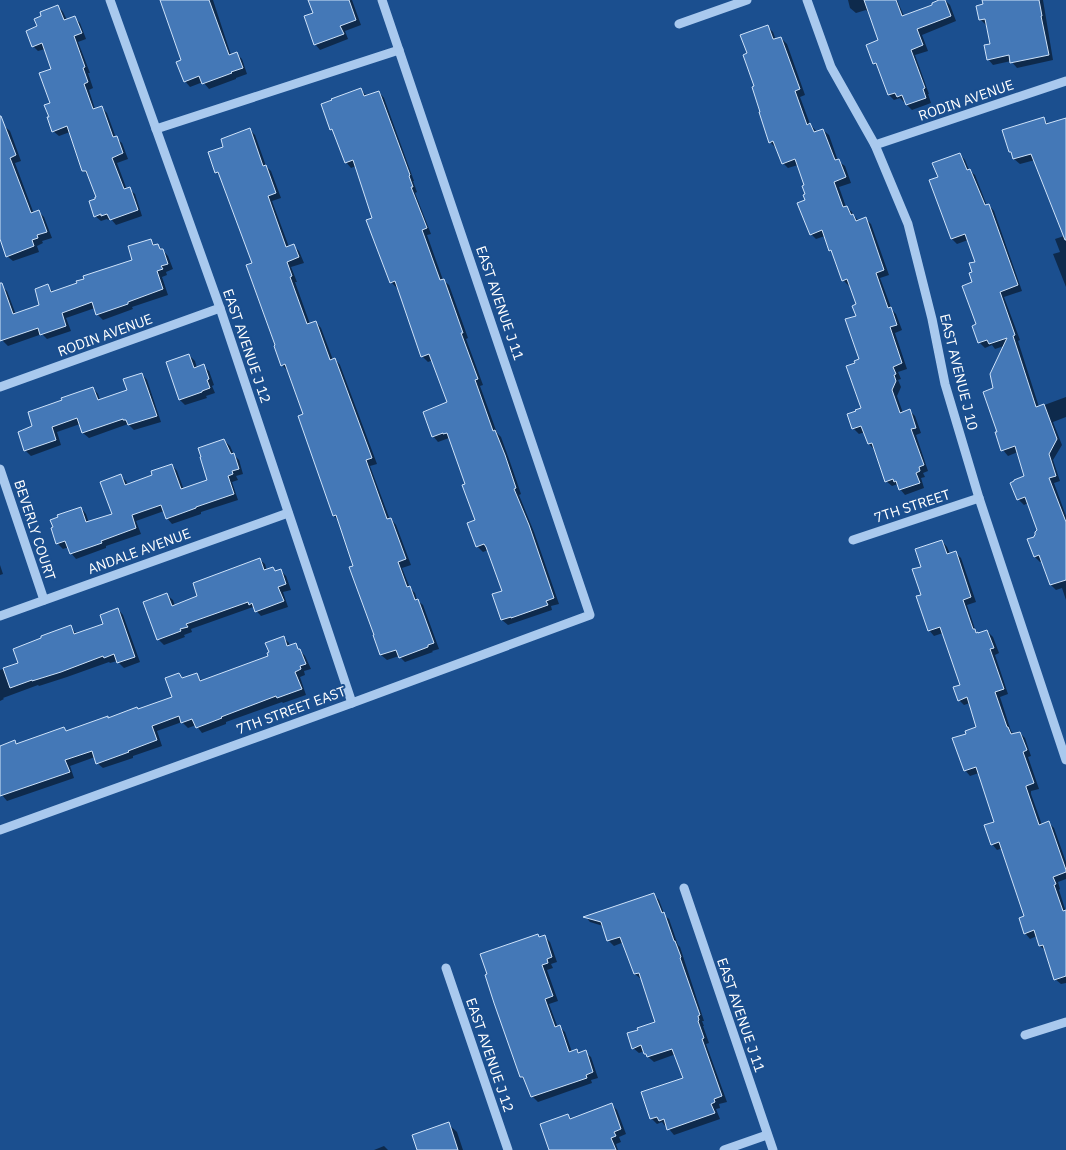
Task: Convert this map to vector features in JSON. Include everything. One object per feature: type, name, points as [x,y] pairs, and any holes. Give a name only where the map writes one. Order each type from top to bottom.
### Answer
[{"type":"street","name":"EAST AVENUE J 12","points":[[110,0],[220,308],[352,703]]},
{"type":"street","name":"EAST AVENUE J 11","points":[[382,0],[590,615]]},
{"type":"street","points":[[679,24],[747,0]]},
{"type":"street","name":"EAST AVENUE J 10","points":[[807,0],[831,67],[874,145],[908,224],[932,319],[945,384],[979,498],[1062,736],[1066,760]]},
{"type":"street","points":[[156,129],[400,50]]},
{"type":"street","name":"RODIN AVENUE","points":[[874,145],[1066,81]]},
{"type":"street","name":"RODIN AVENUE","points":[[0,387],[220,308]]},
{"type":"street","name":"BEVERLY COURT","points":[[0,469],[44,600]]},
{"type":"street","name":"7TH STREET","points":[[853,540],[979,498]]},
{"type":"street","name":"ANDALE AVENUE","points":[[0,616],[288,513]]},
{"type":"street","name":"7TH STREET EAST","points":[[0,830],[590,615]]},
{"type":"street","name":"EAST AVENUE J 11","points":[[684,888],[773,1150]]},
{"type":"street","name":"EAST AVENUE J 12","points":[[446,968],[508,1150]]},
{"type":"street","points":[[1025,1034],[1066,1022]]},
{"type":"street","points":[[724,1150],[768,1134]]},
{"type":"building","points":[[160,0],[209,0],[229,55],[237,52],[243,68],[202,84],[199,76],[184,82],[176,62],[181,60]]},
{"type":"building","points":[[308,0],[349,0],[356,20],[340,26],[344,34],[314,45],[304,16],[313,13]]},
{"type":"building","points":[[864,0],[896,0],[902,16],[932,5],[932,3],[939,0],[945,0],[951,16],[917,29],[923,45],[911,50],[925,88],[923,89],[926,98],[906,105],[902,95],[897,97],[895,93],[888,95],[876,63],[873,64],[866,45],[878,40]]},
{"type":"building","points":[[982,0],[1039,0],[1049,55],[1010,63],[1009,55],[987,60],[984,45],[990,44],[985,19],[979,20],[976,6],[983,4]]},
{"type":"building","points":[[58,5],[64,20],[75,16],[82,33],[74,36],[85,67],[83,68],[88,82],[84,84],[93,109],[102,106],[113,137],[117,136],[123,153],[112,158],[124,189],[130,187],[138,210],[110,220],[107,214],[94,217],[89,201],[96,197],[86,171],[82,171],[67,126],[52,132],[44,105],[50,103],[39,73],[51,69],[42,43],[32,47],[26,31],[37,26],[34,19],[41,16],[40,12]]},
{"type":"building","points":[[768,25],[773,39],[781,37],[800,89],[795,91],[807,125],[810,123],[814,132],[823,129],[835,160],[839,159],[846,177],[834,182],[843,207],[847,206],[856,221],[866,217],[884,270],[876,273],[888,308],[891,307],[897,325],[890,327],[902,363],[893,367],[896,381],[892,390],[900,413],[910,409],[916,428],[911,429],[924,465],[919,467],[920,471],[916,473],[920,483],[899,490],[896,481],[894,482],[893,479],[885,482],[872,443],[868,444],[861,426],[852,429],[847,414],[861,408],[846,366],[855,363],[854,361],[859,359],[845,319],[856,316],[852,306],[856,304],[847,279],[842,281],[822,230],[810,235],[797,203],[805,200],[803,195],[805,194],[802,186],[804,185],[795,159],[782,164],[773,141],[769,143],[759,112],[752,87],[754,86],[743,55],[747,53],[740,35]]},
{"type":"building","points":[[361,88],[364,96],[379,91],[410,175],[413,187],[411,187],[427,228],[422,230],[440,280],[444,279],[478,379],[475,380],[493,431],[495,430],[505,455],[516,488],[514,489],[529,525],[554,598],[546,601],[548,605],[511,618],[501,620],[492,594],[502,591],[486,547],[484,544],[476,547],[467,523],[475,520],[462,485],[465,484],[447,433],[432,437],[423,412],[447,402],[429,354],[421,357],[395,281],[390,283],[366,220],[372,218],[353,160],[345,163],[321,104]]},
{"type":"building","points":[[0,116],[16,155],[10,158],[31,213],[39,210],[47,232],[37,235],[38,238],[32,240],[34,246],[6,257],[0,239]]},
{"type":"building","points":[[1044,117],[1046,124],[1066,118],[1066,240],[1031,154],[1013,159],[1002,130]]},
{"type":"building","points":[[250,128],[263,166],[266,165],[276,193],[268,196],[286,247],[294,244],[299,257],[287,262],[292,276],[290,277],[307,324],[316,321],[330,360],[335,358],[372,458],[366,460],[387,519],[391,518],[406,559],[398,562],[407,587],[410,586],[415,600],[418,599],[434,643],[399,658],[396,650],[380,655],[349,567],[353,566],[336,515],[333,516],[298,416],[303,414],[285,364],[281,366],[246,265],[252,263],[218,172],[215,173],[208,152],[223,147],[221,139]]},
{"type":"building","points":[[960,153],[967,170],[970,169],[985,205],[989,204],[1018,285],[1000,292],[1036,407],[1044,404],[1057,439],[1049,454],[1056,476],[1049,478],[1066,522],[1066,580],[1050,585],[1039,555],[1034,557],[1027,539],[1034,537],[1037,530],[1025,497],[1017,500],[1010,483],[1024,476],[1015,446],[1001,451],[995,432],[997,432],[983,392],[993,388],[990,374],[1007,338],[989,344],[987,340],[978,343],[972,326],[976,324],[962,286],[972,282],[969,273],[972,272],[969,263],[975,262],[965,234],[951,239],[929,180],[938,177],[932,163]]},
{"type":"building","points":[[151,239],[153,245],[158,244],[160,249],[163,249],[168,264],[161,266],[163,269],[157,271],[163,289],[96,315],[92,302],[62,313],[66,326],[40,335],[38,328],[0,341],[0,283],[2,283],[13,314],[39,305],[35,289],[48,284],[51,292],[77,283],[76,281],[84,279],[83,276],[132,260],[128,246]]},
{"type":"building","points":[[189,354],[194,368],[204,364],[210,388],[179,400],[166,362]]},
{"type":"building","points":[[142,373],[157,416],[128,425],[126,420],[123,419],[82,433],[77,418],[52,427],[56,440],[24,451],[18,432],[32,426],[28,412],[93,387],[98,400],[127,390],[123,379]]},
{"type":"building","points":[[224,439],[231,454],[234,453],[239,469],[232,471],[233,474],[228,476],[234,494],[166,519],[161,505],[132,515],[136,528],[70,554],[65,541],[56,544],[50,520],[58,517],[57,515],[81,507],[86,522],[112,514],[100,482],[121,474],[125,485],[152,475],[151,471],[172,464],[181,489],[207,480],[198,448]]},
{"type":"building","points":[[942,540],[947,554],[956,551],[971,597],[963,600],[973,629],[975,629],[976,633],[987,630],[994,648],[990,649],[1004,689],[995,692],[1007,727],[1011,734],[1020,732],[1027,750],[1023,752],[1034,783],[1026,787],[1039,825],[1049,821],[1066,870],[1066,872],[1053,877],[1063,911],[1066,910],[1066,976],[1054,980],[1043,945],[1039,946],[1034,930],[1024,934],[1019,918],[1024,916],[999,842],[991,845],[984,825],[994,822],[976,767],[964,771],[952,738],[966,734],[965,731],[976,727],[967,697],[958,701],[953,687],[960,685],[940,627],[928,631],[916,596],[921,595],[912,569],[921,567],[915,549]]},
{"type":"building","points":[[260,558],[264,570],[273,567],[275,571],[281,569],[286,584],[278,587],[284,601],[255,612],[252,603],[249,605],[248,602],[186,624],[188,627],[180,629],[181,631],[157,640],[143,602],[167,593],[172,606],[197,596],[193,583]]},
{"type":"building","points":[[118,608],[135,657],[117,663],[114,654],[104,658],[103,656],[10,688],[3,668],[18,663],[13,649],[71,625],[74,634],[103,624],[100,615]]},
{"type":"building","points":[[284,636],[287,646],[296,643],[306,664],[300,666],[301,669],[295,672],[302,689],[277,698],[276,696],[196,728],[192,719],[181,723],[179,716],[152,726],[157,740],[96,764],[92,751],[65,760],[70,772],[0,796],[0,746],[15,740],[16,744],[64,727],[66,731],[172,697],[165,678],[179,673],[182,678],[197,673],[200,681],[268,656],[267,653],[269,652],[265,643]]},
{"type":"building","points":[[654,893],[662,913],[664,912],[681,957],[700,1015],[698,1016],[698,1021],[704,1038],[702,1039],[722,1096],[714,1099],[715,1102],[711,1104],[715,1113],[667,1130],[664,1119],[659,1121],[657,1117],[650,1119],[641,1092],[683,1078],[672,1049],[647,1057],[641,1045],[632,1049],[627,1033],[655,1022],[639,973],[634,974],[620,937],[607,941],[601,922],[583,917]]},
{"type":"building","points":[[538,934],[539,937],[545,935],[552,957],[547,959],[548,963],[542,965],[553,996],[545,999],[555,1027],[560,1025],[569,1052],[577,1049],[578,1053],[586,1050],[593,1072],[586,1075],[587,1078],[531,1097],[523,1077],[520,1077],[494,1003],[480,954]]},
{"type":"building","points":[[612,1103],[621,1129],[614,1132],[616,1136],[611,1138],[616,1150],[549,1150],[540,1124],[568,1114],[570,1119]]},
{"type":"building","points":[[449,1122],[458,1150],[417,1150],[412,1135]]}]
